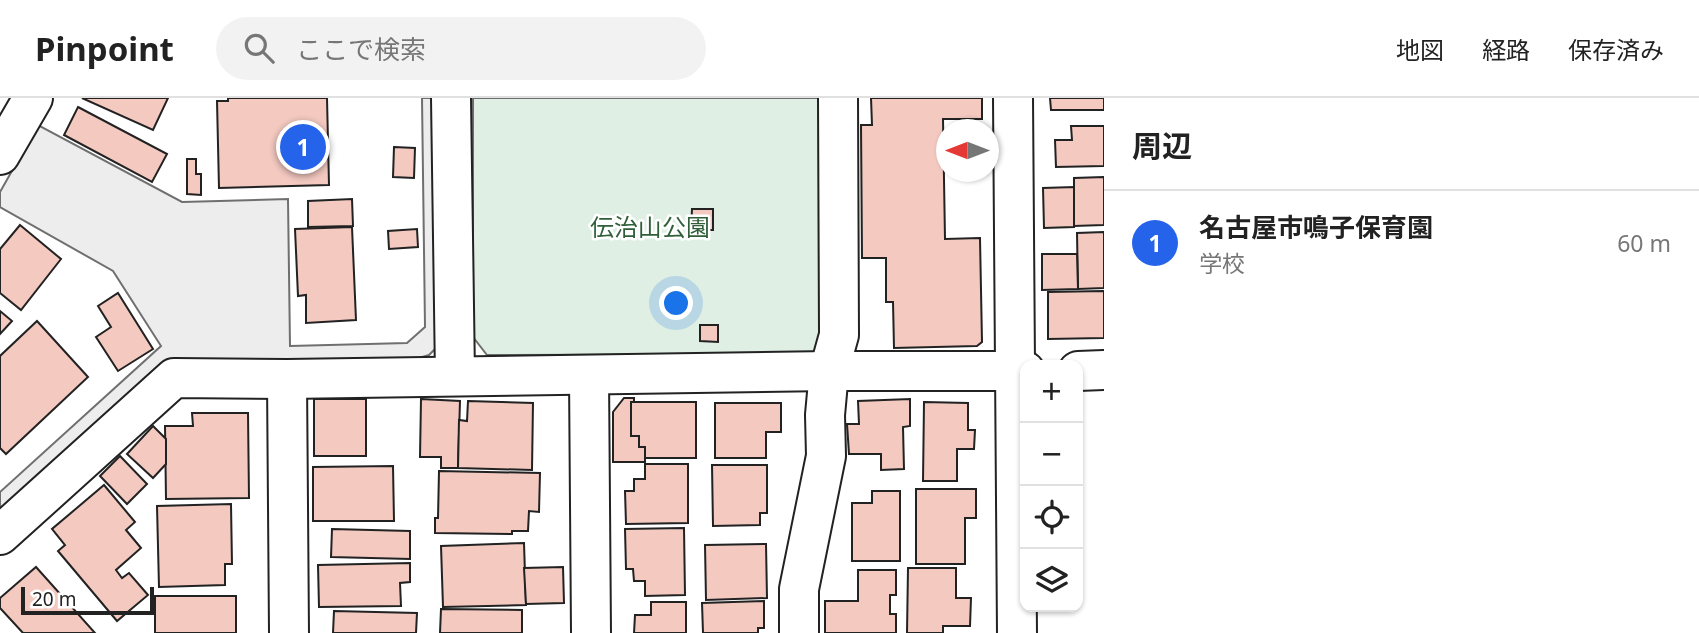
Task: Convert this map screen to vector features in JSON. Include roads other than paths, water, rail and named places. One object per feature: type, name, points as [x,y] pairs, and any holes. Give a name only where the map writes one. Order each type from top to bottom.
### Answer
[{"type":"street","points":[[0,155],[33,98]]},
{"type":"street","points":[[451,98],[455,376]]},
{"type":"street","points":[[799,633],[799,589],[826,456],[825,415],[829,371],[839,335],[838,98]]},
{"type":"street","points":[[1013,98],[1021,360]]},
{"type":"street","points":[[1083,371],[1104,370]]},
{"type":"street","points":[[0,535],[174,378],[1020,371]]},
{"type":"street","points":[[589,375],[591,633]]},
{"type":"street","points":[[287,379],[289,633]]},
{"type":"street","points":[[1017,633],[1020,423]]},
{"type":"place","name":"名古屋市鳴子保育園","points":[[303,147]]},
{"type":"park label","name":"伝治山公園","points":[[650,226]]}]
